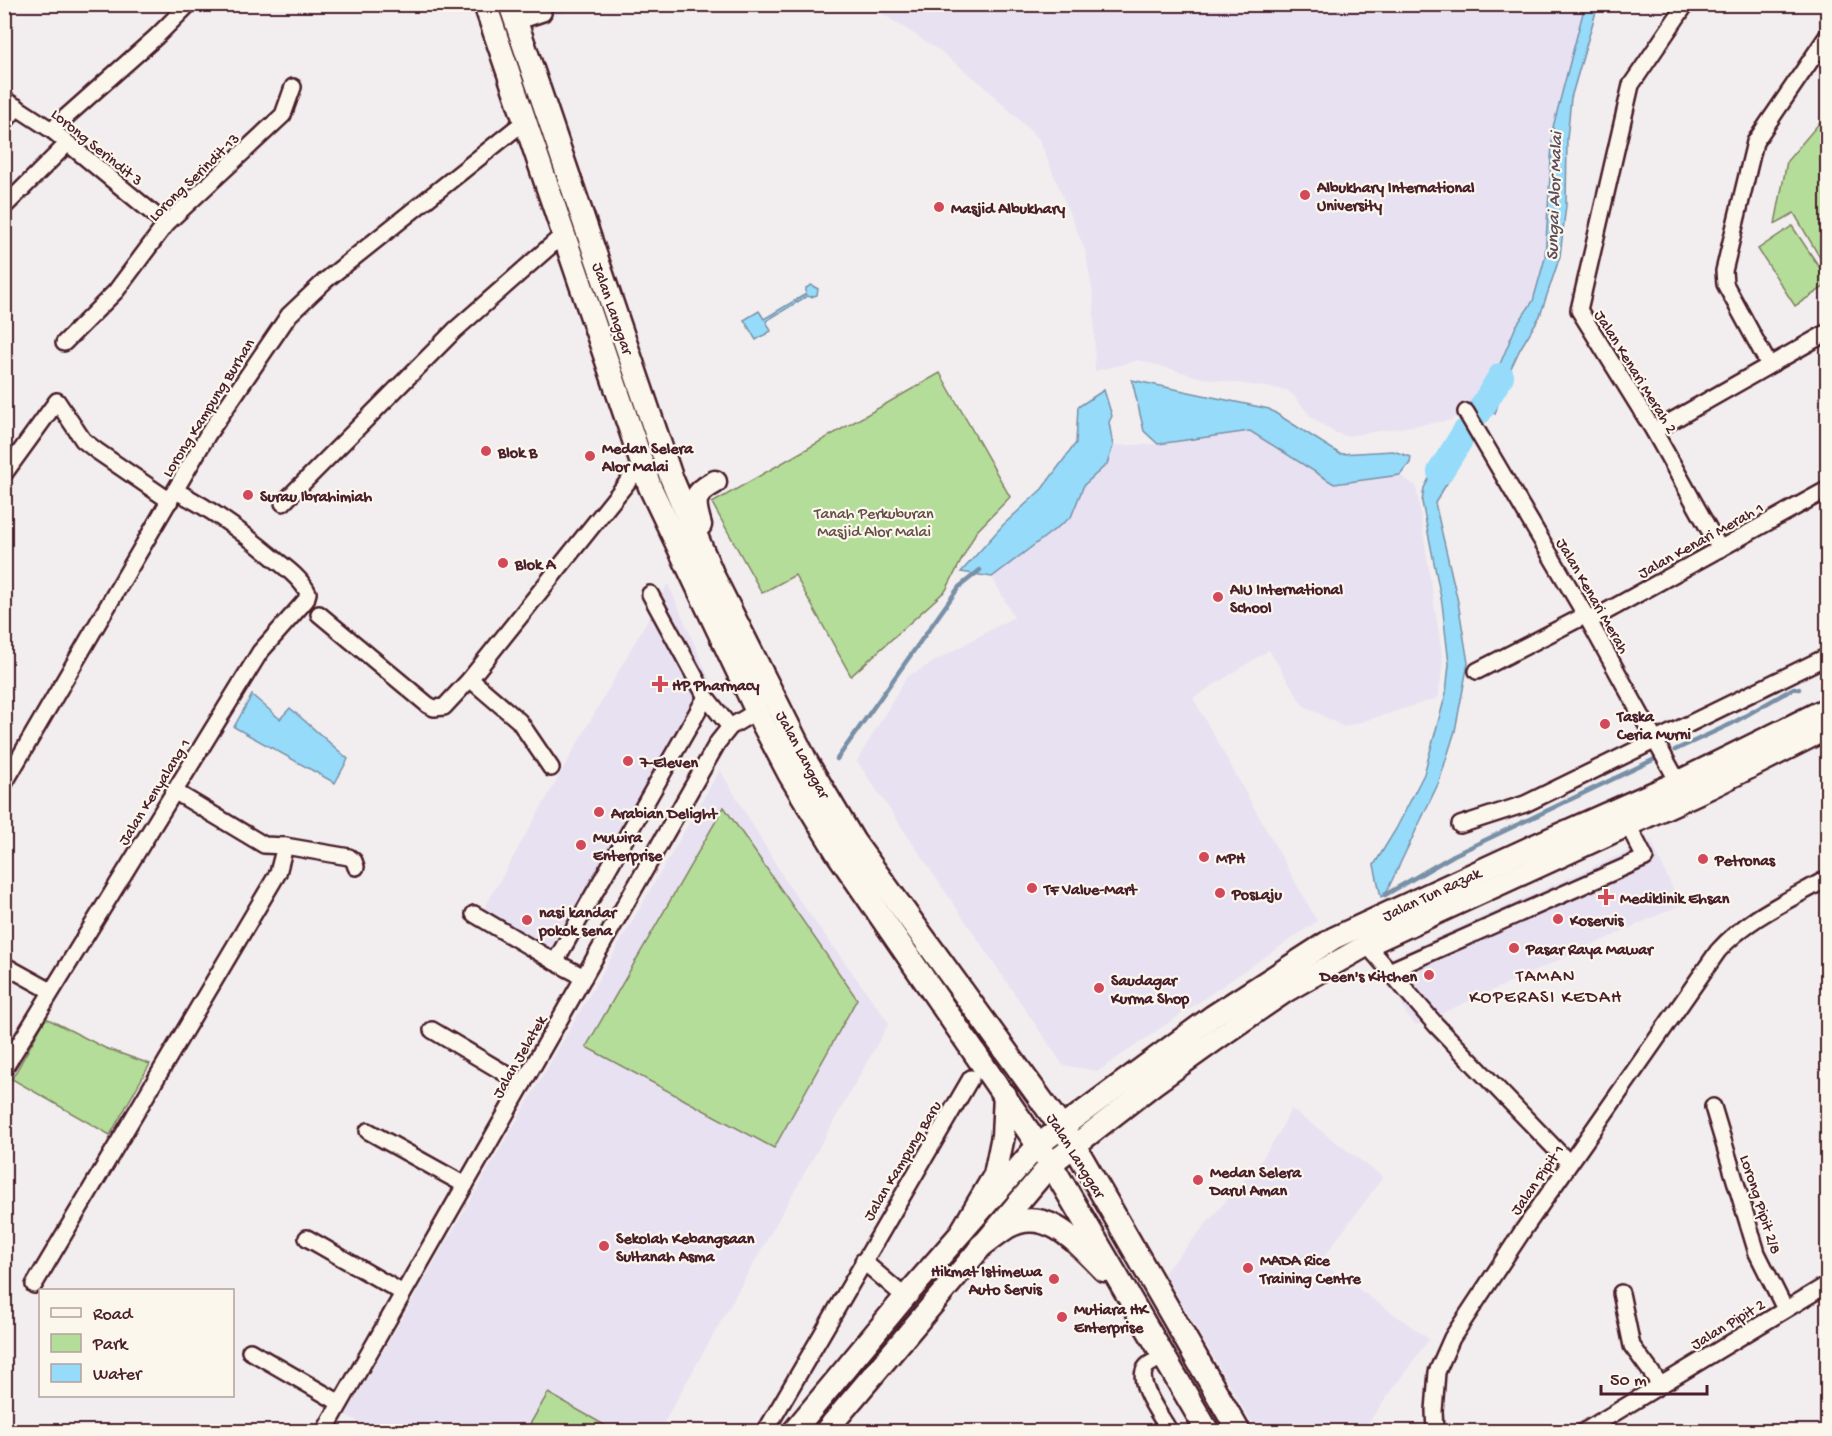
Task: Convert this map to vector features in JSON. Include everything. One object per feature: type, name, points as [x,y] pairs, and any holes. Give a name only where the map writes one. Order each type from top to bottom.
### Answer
[{"type":"main road","name":"Jalan Langgar","points":[[485,4],[642,465],[695,583],[757,711],[790,775],[838,854],[1051,1164],[1208,1431]]},
{"type":"main road","name":"Jalan Langgar","points":[[513,13],[671,477],[714,578],[807,763],[843,825],[1062,1126],[1239,1431]]},
{"type":"main road","points":[[714,578],[694,505],[702,490],[715,482]]},
{"type":"main road","name":"Jalan Tun Razak","points":[[825,1431],[1051,1164],[1225,1033],[1294,986],[1367,945],[1628,825],[1683,790],[1827,708]]},
{"type":"main road","name":"Jalan Tun Razak","points":[[793,1431],[905,1297],[1038,1145],[1214,1016],[1334,938],[1497,862],[1683,790],[1827,728]]},
{"type":"main road","points":[[962,1231],[995,1175],[1003,1136],[1005,1095]]},
{"type":"main road","points":[[981,1246],[1008,1226],[1034,1221],[1048,1223],[1063,1230],[1077,1242],[1129,1298]]},
{"type":"street","points":[[53,131],[189,4]]},
{"type":"street","points":[[513,13],[543,13],[540,4]]},
{"type":"street","name":"Jalan Kenari Merah 2","points":[[1686,4],[1631,85],[1579,310],[1654,431],[1720,549]]},
{"type":"street","points":[[1769,365],[1725,284],[1724,271],[1755,142],[1827,35]]},
{"type":"street","name":"Lorong Serindit 13","points":[[64,343],[116,291],[166,224],[283,116],[293,87]]},
{"type":"street","points":[[4,123],[11,103]]},
{"type":"street","name":"Lorong Serindit 3","points":[[11,103],[53,131],[166,224]]},
{"type":"street","name":"Lorong Kampung Burhan","points":[[4,784],[208,434],[289,315],[326,280],[525,121]]},
{"type":"street","points":[[4,207],[67,144]]},
{"type":"street","points":[[283,503],[455,330],[564,234]]},
{"type":"street","points":[[1654,431],[1827,333]]},
{"type":"street","points":[[4,474],[57,401],[83,440],[97,452],[173,496]]},
{"type":"street","name":"Jalan Kenari Merah","points":[[1466,412],[1588,618],[1683,790]]},
{"type":"street","points":[[319,614],[428,705],[434,708],[444,707],[470,679],[642,465]]},
{"type":"street","name":"Jalan Kenari Merah 1","points":[[1477,671],[1588,618],[1720,549],[1827,489]]},
{"type":"street","name":"Jalan Kenyalang 1","points":[[4,1069],[260,652],[306,600],[308,593],[305,586],[238,528],[202,505],[173,496]]},
{"type":"street","points":[[650,594],[706,697],[730,727]]},
{"type":"street","points":[[1460,825],[1525,804],[1827,656]]},
{"type":"street","points":[[470,679],[519,721],[551,768]]},
{"type":"street","points":[[555,962],[706,697]]},
{"type":"street","name":"Jalan Jelatek","points":[[324,1431],[718,742],[730,727],[757,711]]},
{"type":"street","points":[[174,791],[264,845],[285,846],[349,857],[354,861],[356,867]]},
{"type":"street","points":[[1389,971],[1645,858],[1628,825]]},
{"type":"street","points":[[34,1285],[278,873],[285,846]]},
{"type":"street","name":"Jalan Pipit 1","points":[[1435,1431],[1437,1372],[1452,1338],[1569,1163],[1709,963],[1731,936],[1746,925],[1827,878]]},
{"type":"street","points":[[474,914],[584,977]]},
{"type":"street","points":[[1367,945],[1436,1025],[1569,1163]]},
{"type":"street","points":[[4,965],[51,991]]},
{"type":"street","points":[[432,1030],[523,1084]]},
{"type":"street","name":"Jalan Kampung Baru","points":[[765,1431],[971,1078]]},
{"type":"street","name":"Lorong Pipit 2/8","points":[[1713,1107],[1757,1253],[1785,1309]]},
{"type":"street","points":[[368,1131],[465,1185]]},
{"type":"street","points":[[307,1238],[403,1293]]},
{"type":"street","points":[[863,1261],[905,1297]]},
{"type":"street","name":"Jalan Pipit 2","points":[[1583,1431],[1827,1284]]},
{"type":"street","points":[[1620,1293],[1632,1346],[1660,1384]]},
{"type":"street","points":[[250,1351],[340,1403]]},
{"type":"street","points":[[1164,1357],[1149,1365],[1142,1379],[1145,1390],[1170,1431]]},
{"type":"shaded area","points":[[535,4],[587,5],[540,20]]},
{"type":"shaded area","name":"Albukhary International University","points":[[869,5],[1585,5],[1553,127],[1545,258],[1533,301],[1516,326],[1492,383],[1466,412],[1451,420],[1346,436],[1334,432],[1311,417],[1287,390],[1202,378],[1139,360],[1095,371],[1094,299],[1085,250],[1039,139],[982,84],[939,50]]},
{"type":"shaded area","points":[[1250,431],[1334,484],[1400,475],[1416,486],[1443,662],[1438,698],[1344,727],[1303,705],[1269,650],[1193,698],[1317,921],[1098,1071],[1063,1065],[857,761],[907,677],[1014,617],[992,577],[1071,517],[1084,485],[1107,464],[1113,446],[1158,444]]},
{"type":"shaded area","points":[[668,584],[716,694],[562,972],[477,921]]},
{"type":"shaded area","name":"Sekolah Kebangsaan Sultanah Asma","points":[[720,770],[788,885],[889,1023],[659,1431],[376,1431],[346,1415]]},
{"type":"shaded area","name":"TAMAN KOPERASI KEDAH","points":[[1651,841],[1680,905],[1416,1025],[1406,1014],[1383,962]]},
{"type":"shaded area","name":"MADA Rice Training Centre","points":[[1291,1109],[1383,1177],[1320,1262],[1429,1339],[1362,1431],[1257,1431],[1164,1273],[1263,1158]]},
{"type":"green space","points":[[1827,114],[1827,270],[1794,213],[1775,224],[1787,161]]},
{"type":"green space","points":[[1792,226],[1828,280],[1827,285],[1795,306],[1758,249]]},
{"type":"green space","name":"Tanah Perkuburan Masjid Alor Malai","points":[[940,373],[1010,497],[976,532],[946,590],[851,676],[795,575],[762,593],[712,503]]},
{"type":"green space","points":[[724,807],[857,999],[774,1148],[586,1047]]},
{"type":"green space","points":[[46,1018],[105,1048],[150,1064],[110,1135],[12,1079]]},
{"type":"green space","points":[[548,1393],[615,1431],[526,1431]]},
{"type":"water","points":[[1585,5],[1598,5],[1571,98],[1567,139],[1566,205],[1560,256],[1540,316],[1520,349],[1504,383],[1495,414],[1478,402],[1492,383],[1516,326],[1533,301],[1545,258],[1553,127]]},
{"type":"water","points":[[811,285],[818,289],[817,295],[807,296],[766,321],[771,331],[756,340],[744,320],[759,311],[764,319],[806,294],[806,288]]},
{"type":"water","points":[[1132,380],[1269,409],[1340,454],[1393,451],[1411,457],[1410,463],[1400,475],[1334,484],[1250,431],[1158,444],[1144,431]]},
{"type":"water","points":[[1104,390],[1112,416],[1109,422],[1113,446],[1107,464],[1084,485],[1071,517],[992,577],[961,572],[1003,525],[1042,489],[1076,443],[1078,407]]},
{"type":"water","points":[[1452,435],[1467,450],[1435,503],[1458,602],[1468,663],[1455,731],[1439,782],[1385,895],[1381,897],[1374,865],[1396,829],[1424,774],[1446,693],[1449,664],[1442,603],[1422,502],[1424,488]]},
{"type":"water","points":[[252,695],[280,719],[290,708],[348,759],[335,783],[234,727]]},
{"type":"waterway","name":"Sungai Alor Malai","points":[[1479,412],[1501,376]]},
{"type":"waterway","name":"Sungai Alor Malai","points":[[1440,472],[1465,432]]},
{"type":"waterway","points":[[837,759],[959,587],[980,570]]},
{"type":"waterway","points":[[1675,750],[1731,724],[1794,688],[1799,689]]},
{"type":"waterway","points":[[1385,895],[1454,855],[1655,759]]},
{"type":"place","name":"Albukhary International University","points":[[1305,195]]},
{"type":"place","name":"Masjid Albukhary","points":[[939,207]]},
{"type":"place","name":"Blok B","points":[[486,451]]},
{"type":"place","name":"Medan Selera Alor Malai","points":[[590,456]]},
{"type":"place","name":"Surau Ibrahimiah","points":[[248,495]]},
{"type":"place","name":"Blok A","points":[[503,563]]},
{"type":"place","name":"AIU International School","points":[[1218,597]]},
{"type":"place","name":"HP Pharmacy","points":[[660,684]]},
{"type":"place","name":"Taska Ceria Murni","points":[[1605,724]]},
{"type":"place","name":"7-Eleven","points":[[628,761]]},
{"type":"place","name":"Arabian Delight","points":[[599,812]]},
{"type":"place","name":"Muwira Enterprise","points":[[581,845]]},
{"type":"place","name":"MPH","points":[[1204,857]]},
{"type":"place","name":"Petronas","points":[[1703,859]]},
{"type":"place","name":"TF Value-Mart","points":[[1032,888]]},
{"type":"place","name":"PosLaju","points":[[1220,893]]},
{"type":"place","name":"Mediklinik Ehsan","points":[[1606,897]]},
{"type":"place","name":"Koservis","points":[[1558,919]]},
{"type":"place","name":"nasi kandar pokok sena","points":[[527,920]]},
{"type":"place","name":"Pasar Raya Mawar","points":[[1514,948]]},
{"type":"place","name":"Deen's Kitchen","points":[[1429,975]]},
{"type":"place","name":"Saudagar Kurma Shop","points":[[1099,988]]},
{"type":"place","name":"Medan Selera Darul Aman","points":[[1198,1180]]},
{"type":"place","name":"Sekolah Kebangsaan Sultanah Asma","points":[[604,1246]]},
{"type":"place","name":"MADA Rice Training Centre","points":[[1248,1268]]},
{"type":"place","name":"Hikmat Istimewa Auto Servis","points":[[1054,1279]]},
{"type":"place","name":"Mutiara HK Enterprise","points":[[1062,1317]]},
{"type":"district","name":"TAMAN KOPERASI KEDAH","points":[[1546,985]]}]
